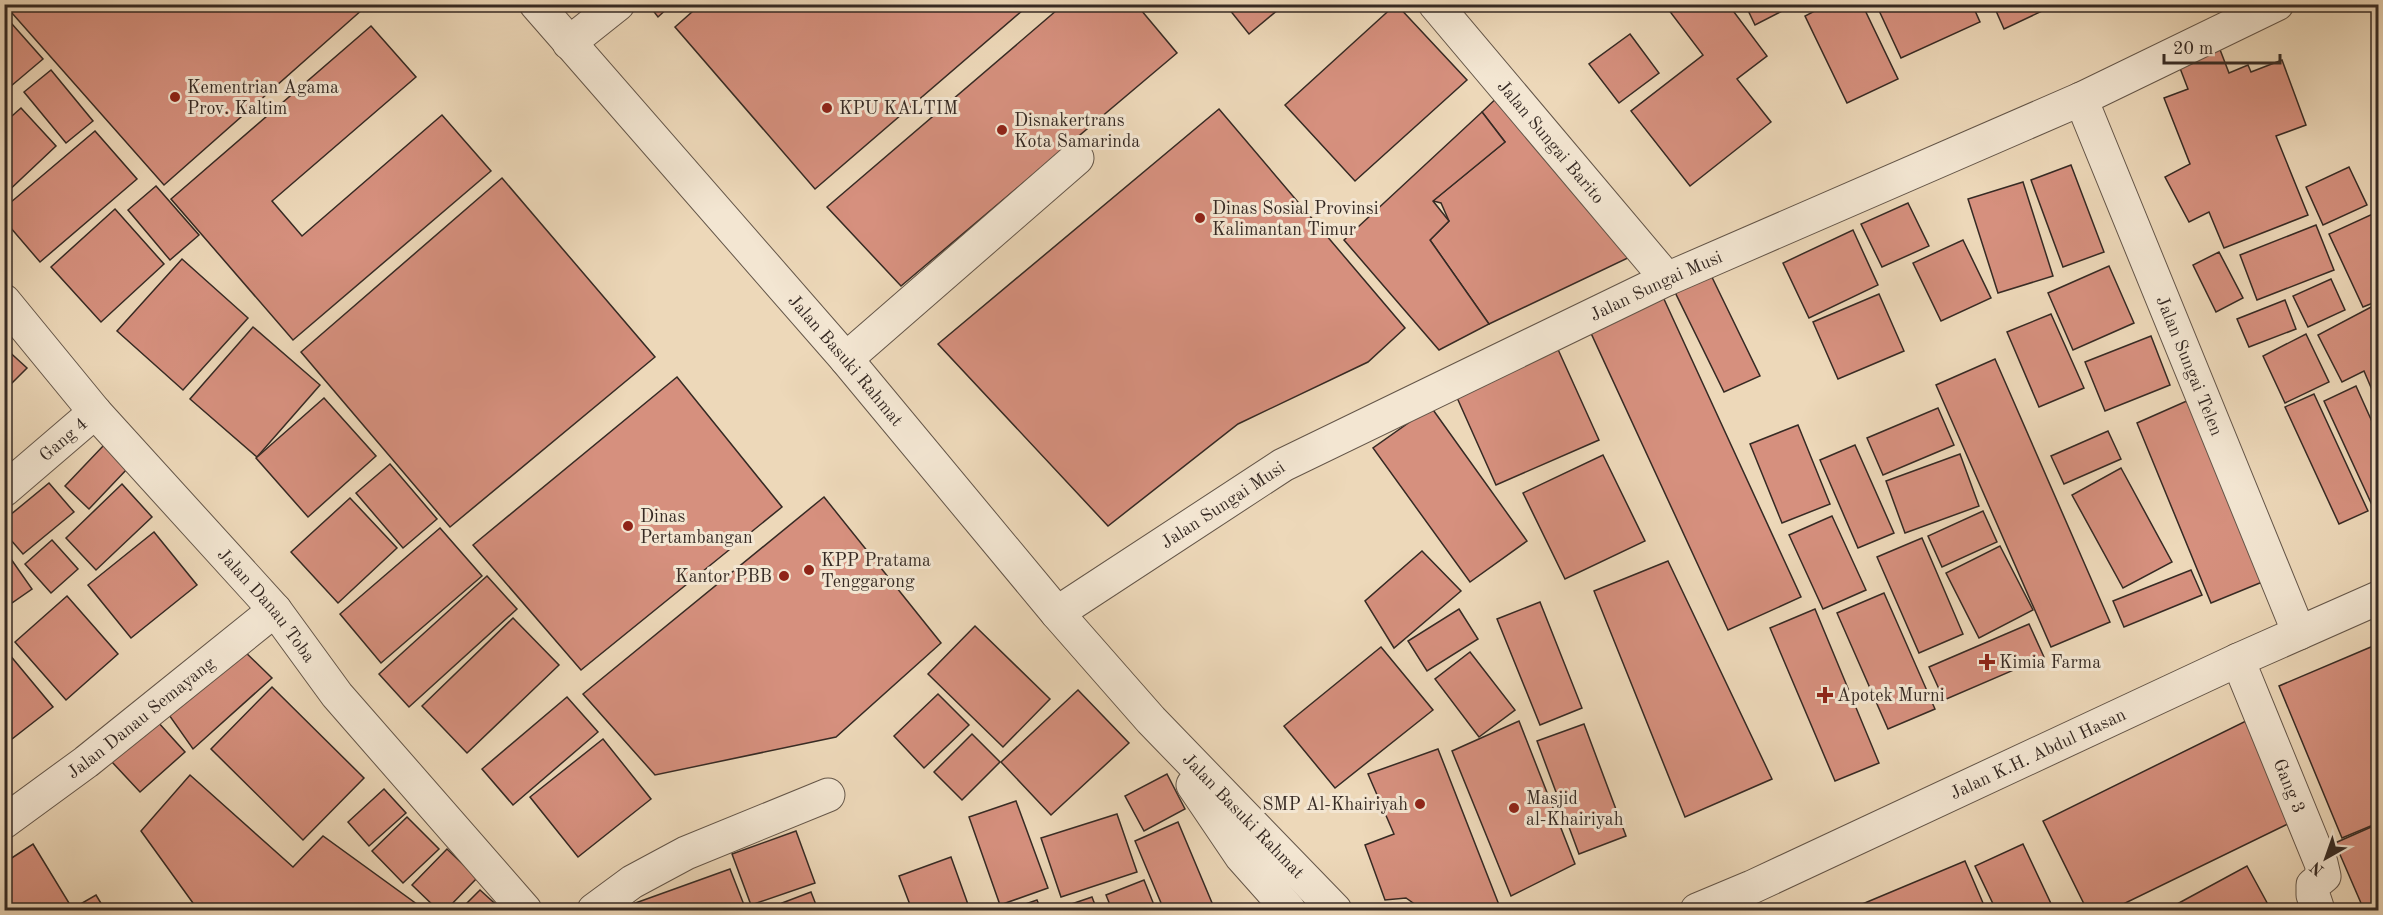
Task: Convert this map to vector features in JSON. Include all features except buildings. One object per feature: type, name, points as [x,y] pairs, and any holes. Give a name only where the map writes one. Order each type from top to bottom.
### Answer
[{"type":"street","name":"Jalan Basuki Rahmat","points":[[536,4],[846,359],[1057,612],[1151,720],[1335,910]]},
{"type":"street","points":[[569,43],[618,4]]},
{"type":"street","name":"Jalan Sungai Barito","points":[[1435,4],[1667,279]]},
{"type":"street","name":"Jalan Sungai Musi","points":[[1057,612],[1283,465],[1667,279],[2081,99],[2277,4]]},
{"type":"street","name":"Jalan Sungai Telen","points":[[2081,99],[2299,633]]},
{"type":"street","points":[[846,359],[1077,158]]},
{"type":"street","name":"Jalan Danau Toba","points":[[4,301],[95,412],[274,610],[337,695],[525,910]]},
{"type":"street","name":"Gang 4","points":[[4,490],[95,412]]},
{"type":"street","name":"Jalan K.H. Abdul Hasan","points":[[1697,910],[1757,899],[2238,660],[2379,598]]},
{"type":"street","name":"Jalan Danau Semayang","points":[[4,822],[86,762],[274,610]]},
{"type":"street","name":"Gang 3","points":[[2238,660],[2321,863],[2324,876],[2313,885],[2313,896],[2318,910]]},
{"type":"street","name":"Jalan Basuki Rahmat","points":[[1151,720],[1241,856],[1289,910]]},
{"type":"street","points":[[594,910],[632,882],[686,852],[828,795]]},
{"type":"place","name":"Kementrian Agama Prov. Kaltim","points":[[175,97]]},
{"type":"place","name":"KPU KALTIM","points":[[827,108]]},
{"type":"place","name":"Disnakertrans Kota Samarinda","points":[[1002,130]]},
{"type":"place","name":"Dinas Sosial Provinsi Kalimantan Timur","points":[[1200,218]]},
{"type":"place","name":"Dinas Pertambangan","points":[[628,526]]},
{"type":"place","name":"KPP Pratama Tenggarong","points":[[809,570]]},
{"type":"place","name":"Kantor PBB","points":[[784,576]]},
{"type":"place","name":"Kimia Farma","points":[[1987,662]]},
{"type":"place","name":"Apotek Murni","points":[[1825,695]]},
{"type":"place","name":"SMP Al-Khairiyah","points":[[1420,804]]},
{"type":"place","name":"Masjid al-Khairiyah","points":[[1514,808]]}]
